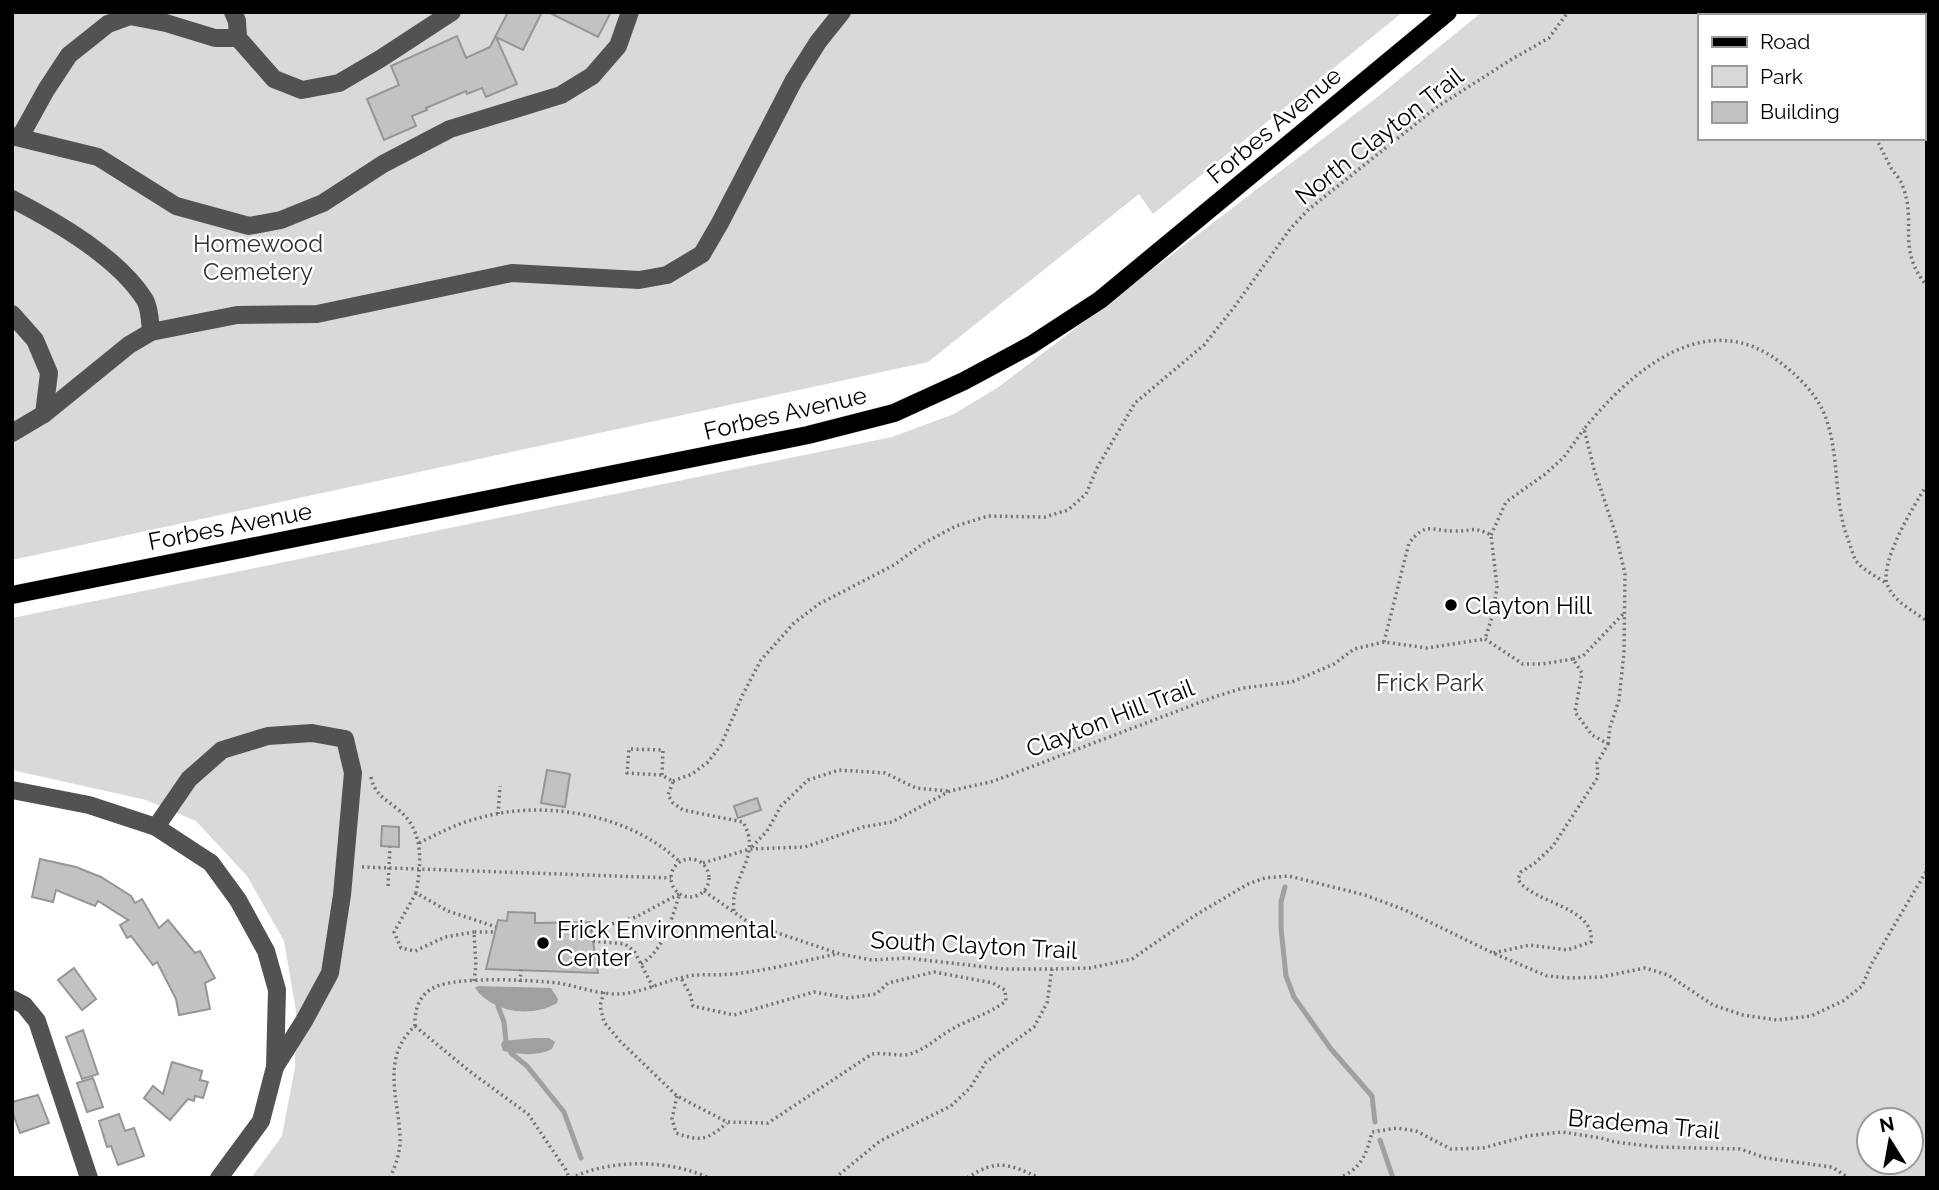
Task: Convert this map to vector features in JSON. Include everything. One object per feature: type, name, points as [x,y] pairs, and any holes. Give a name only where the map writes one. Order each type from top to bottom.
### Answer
[{"type":"main road","name":"Forbes Avenue","points":[[12,595],[795,438],[894,413],[964,381],[1031,345],[1100,300],[1448,12]]},
{"type":"street","points":[[233,12],[237,21],[238,38],[274,79],[302,90],[338,83],[380,60],[452,12]]},
{"type":"street","points":[[238,38],[215,38],[166,23],[130,16],[108,24],[69,55],[16,136],[98,157],[176,206],[249,226],[281,220],[323,203],[383,164],[450,129],[561,95],[592,76],[618,46],[631,12]]},
{"type":"street","points":[[12,433],[44,414],[129,345],[151,332],[237,315],[317,314],[512,273],[639,280],[667,275],[702,254],[794,80],[818,42],[842,12]]},
{"type":"street","points":[[12,199],[36,211],[114,262],[146,302],[151,332]]},
{"type":"street","points":[[12,314],[35,340],[49,373],[44,414]]},
{"type":"street","points":[[156,827],[190,779],[222,750],[268,736],[312,733],[345,739],[353,773],[342,895],[330,973],[275,1067]]},
{"type":"street","points":[[12,790],[89,805],[156,827],[211,863],[239,900],[266,951],[277,990],[275,1067],[261,1121],[219,1178]]},
{"type":"street","points":[[12,999],[24,1005],[37,1021],[89,1178]]},
{"type":"path","name":"North Clayton Trail","points":[[673,781],[692,774],[708,762],[721,745],[761,660],[794,623],[819,604],[894,565],[923,543],[956,526],[988,516],[1045,517],[1068,510],[1086,495],[1097,468],[1135,402],[1204,345],[1236,306],[1290,229],[1309,209],[1437,107],[1549,38],[1568,12]]},
{"type":"path","points":[[1877,140],[1903,185],[1908,251],[1916,273],[1927,286]]},
{"type":"path","points":[[1626,610],[1583,656],[1542,664],[1523,664],[1485,639],[1497,587],[1491,535],[1506,502],[1564,457],[1605,404],[1632,379],[1684,346],[1708,339],[1736,341],[1766,351],[1804,384],[1823,410],[1831,436],[1841,522],[1857,562],[1887,584],[1899,602],[1927,621]]},
{"type":"path","points":[[1493,953],[1530,945],[1567,950],[1591,942],[1592,933],[1587,924],[1559,904],[1522,886],[1518,879],[1521,872],[1553,846],[1598,777],[1597,763],[1608,744],[1610,727],[1619,700],[1626,610],[1625,573],[1584,429]]},
{"type":"path","points":[[1887,584],[1888,565],[1894,546],[1927,485]]},
{"type":"path","points":[[1384,642],[1405,553],[1416,534],[1430,527],[1453,531],[1476,528],[1491,535]]},
{"type":"path","name":"Clayton Hill Trail","points":[[703,863],[750,849],[806,847],[863,827],[892,822],[950,791],[994,781],[1213,697],[1243,688],[1292,682],[1334,664],[1354,649],[1384,642],[1427,648],[1485,639]]},
{"type":"path","points":[[1573,659],[1582,673],[1575,712],[1579,721],[1592,735],[1608,744]]},
{"type":"path","points":[[662,775],[663,750],[629,749],[627,773],[662,775],[673,781],[668,795],[673,803],[691,812],[743,822],[748,832],[750,849]]},
{"type":"path","points":[[734,914],[734,897],[750,849],[767,831],[781,806],[808,780],[839,770],[885,773],[916,788],[950,791]]},
{"type":"path","points":[[370,775],[374,789],[405,816],[416,831],[419,842],[420,870],[416,892],[394,932],[401,948],[415,951],[445,937],[495,930],[448,911],[416,892]]},
{"type":"path","points":[[498,814],[500,786]]},
{"type":"path","points":[[419,842],[461,823],[498,814],[545,810],[603,819],[656,844],[680,862]]},
{"type":"path","points":[[388,886],[390,847]]},
{"type":"path","points":[[692,859],[703,863],[710,879],[704,891],[690,897],[679,894],[671,878],[672,872],[680,862],[692,859]]},
{"type":"path","points":[[344,867],[671,878]]},
{"type":"path","name":"South Clayton Trail","points":[[704,891],[751,924],[840,954],[872,960],[906,958],[1004,969],[1052,969],[1090,968],[1132,959],[1194,916],[1248,884],[1265,878],[1289,876],[1365,895],[1405,910],[1547,976],[1601,977],[1645,968],[1668,975],[1713,1005],[1743,1015],[1777,1020],[1811,1016],[1843,1001],[1862,986],[1872,963],[1927,870]]},
{"type":"path","points":[[591,930],[645,912],[679,894]]},
{"type":"path","points":[[641,964],[652,957],[668,930],[679,894]]},
{"type":"path","points":[[474,932],[476,981]]},
{"type":"path","points":[[593,941],[625,944],[634,951],[653,987]]},
{"type":"path","points":[[709,1178],[671,1167],[620,1163],[587,1170],[570,1178],[527,1114],[415,1026],[414,1012],[421,998],[434,987],[476,981],[560,984],[617,994],[701,974],[731,974],[840,954]]},
{"type":"path","points":[[934,972],[935,962]]},
{"type":"path","points":[[835,1178],[880,1141],[951,1106],[970,1088],[986,1062],[1034,1027],[1047,1003],[1052,969]]},
{"type":"path","points":[[520,970],[520,982]]},
{"type":"path","points":[[604,992],[600,1006],[604,1022],[677,1096],[727,1122],[768,1123],[872,1054],[885,1052],[908,1055],[1006,1001],[1005,990],[993,984],[934,972],[888,983],[876,994],[848,998],[814,992],[734,1015],[693,1006],[681,978]]},
{"type":"path","points":[[390,1178],[399,1158],[400,1136],[392,1069],[400,1045],[406,1034],[415,1026]]},
{"type":"path","points":[[677,1096],[672,1119],[677,1133],[695,1139],[711,1137],[727,1122]]},
{"type":"path","name":"Bradema Trail","points":[[1338,1178],[1346,1175],[1366,1155],[1372,1132],[1397,1128],[1416,1131],[1451,1149],[1483,1148],[1527,1136],[1562,1132],[1657,1147],[1740,1149],[1766,1158],[1832,1167],[1849,1178]]},
{"type":"path","points":[[967,1178],[982,1168],[995,1164],[1012,1166],[1040,1178]]},
{"type":"green space","name":"Homewood Cemetery","points":[[12,12],[1403,12],[1153,214],[1139,194],[928,362],[12,560]]},
{"type":"green space","name":"Frick Park","points":[[1482,12],[1927,12],[1927,1178],[251,1178],[282,1136],[295,1067],[296,1011],[284,941],[247,876],[196,821],[146,800],[12,770],[12,618],[892,437],[954,414],[1000,386],[1380,95]]},
{"type":"shaded area","points":[[475,988],[551,988],[558,999],[557,1003],[547,1008],[513,1010],[492,1003]]},
{"type":"shaded area","points":[[549,1038],[555,1042],[552,1049],[540,1053],[503,1051],[503,1041]]},
{"type":"building","points":[[508,12],[542,12],[523,50],[496,37],[517,84],[486,97],[482,88],[467,94],[466,91],[412,116],[416,126],[384,140],[367,99],[399,85],[391,66],[457,36],[466,58],[490,47]]},
{"type":"building","points":[[548,12],[611,12],[598,37]]},
{"type":"building","points":[[547,770],[570,774],[565,807],[541,803]]},
{"type":"building","points":[[757,798],[761,810],[738,818],[734,806]]},
{"type":"building","points":[[382,826],[399,827],[399,847],[381,846]]},
{"type":"building","points":[[40,859],[76,867],[101,877],[131,896],[135,903],[142,899],[159,928],[168,920],[195,953],[200,951],[215,978],[205,983],[210,1009],[179,1015],[176,999],[157,962],[153,965],[131,936],[127,938],[120,925],[128,920],[98,901],[95,906],[56,890],[53,902],[32,897]]},
{"type":"building","name":"Frick Environmental Center","points":[[508,912],[535,913],[535,923],[590,922],[598,973],[486,969],[498,920],[507,921]]},
{"type":"building","points":[[74,968],[96,999],[82,1010],[58,980]]},
{"type":"building","points":[[83,1030],[98,1074],[82,1079],[66,1037]]},
{"type":"building","points":[[172,1062],[202,1071],[200,1080],[208,1082],[203,1098],[195,1096],[194,1101],[188,1099],[170,1120],[144,1098],[153,1086],[163,1094]]},
{"type":"building","points":[[93,1078],[103,1107],[87,1112],[77,1083]]},
{"type":"building","points":[[38,1095],[49,1123],[20,1133],[12,1111],[12,1102]]},
{"type":"building","points":[[119,1114],[125,1131],[134,1128],[144,1156],[118,1165],[111,1146],[107,1147],[99,1121]]},
{"type":"waterway","points":[[1285,887],[1281,902],[1281,928],[1286,976],[1294,997],[1331,1049],[1372,1096],[1375,1122]]},
{"type":"waterway","points":[[498,1006],[511,1053],[527,1066],[564,1112],[581,1158]]},
{"type":"waterway","points":[[1380,1140],[1393,1178]]},
{"type":"place","name":"Clayton Hill","points":[[1451,605]]},
{"type":"place","name":"Frick Environmental Center","points":[[543,943]]}]
